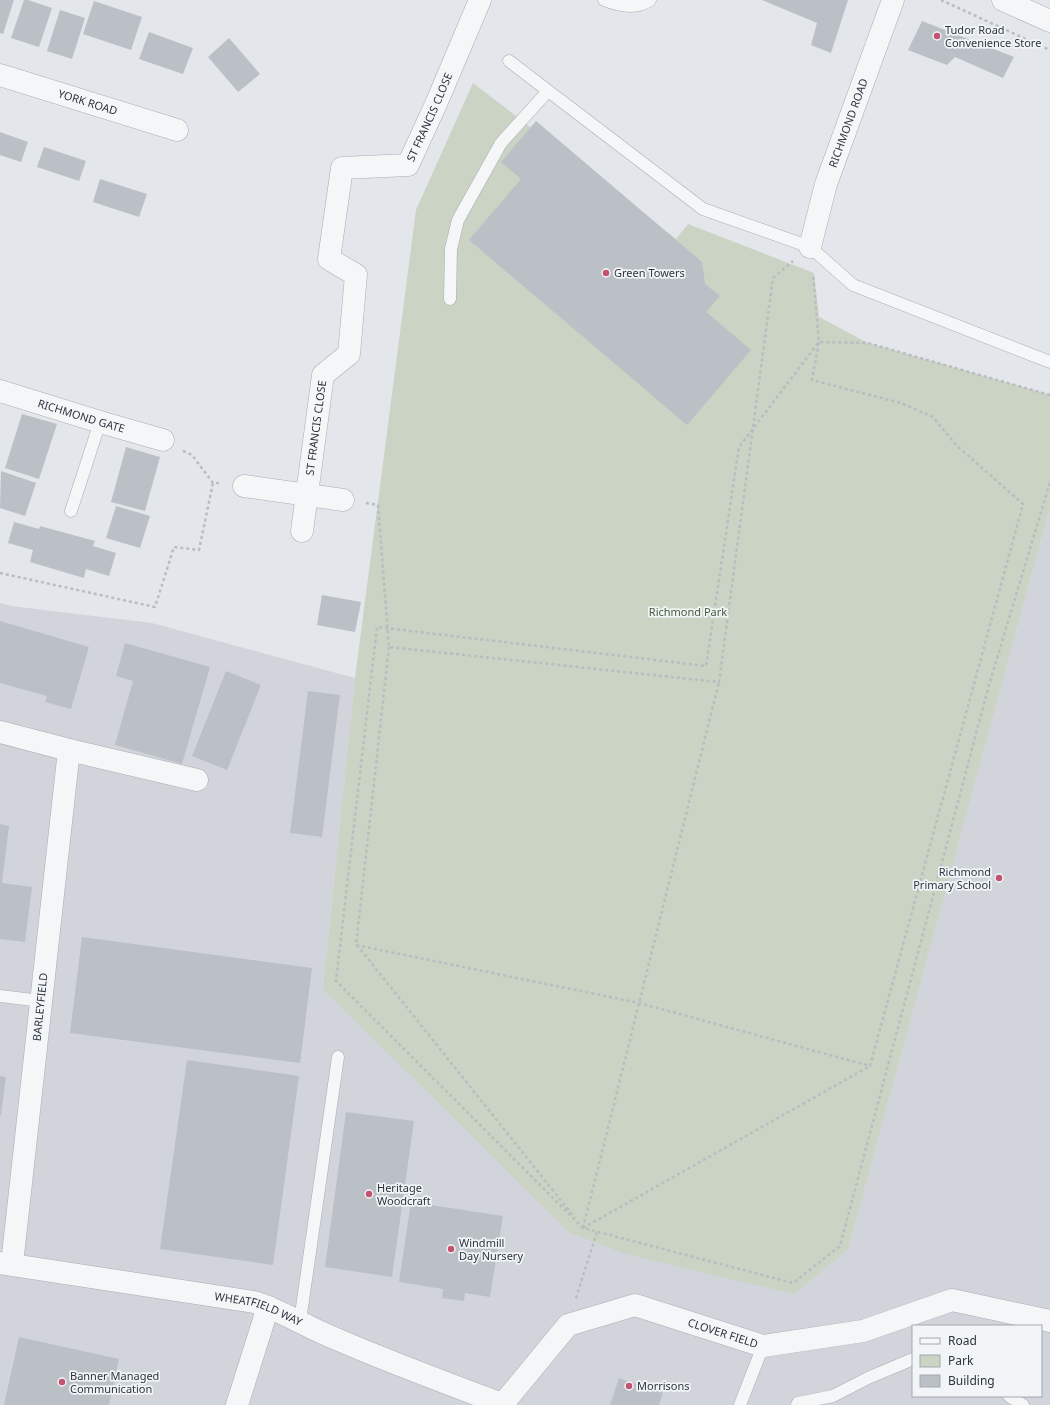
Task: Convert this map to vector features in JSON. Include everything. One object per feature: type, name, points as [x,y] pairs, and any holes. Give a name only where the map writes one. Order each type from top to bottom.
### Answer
[{"type":"street","name":"ST FRANCIS CLOSE","points":[[302,531],[323,375],[349,354],[356,275],[329,259],[342,168],[408,165],[436,104],[480,0]]},
{"type":"street","name":"RICHMOND ROAD","points":[[810,247],[826,184],[893,0]]},
{"type":"street","points":[[1003,0],[1050,21]]},
{"type":"street","name":"YORK ROAD","points":[[0,75],[177,130]]},
{"type":"street","name":"RICHMOND GATE","points":[[0,391],[163,440]]},
{"type":"street","points":[[244,486],[343,500]]},
{"type":"street","points":[[0,732],[197,780]]},
{"type":"street","name":"BARLEYFIELD","points":[[6,1263],[41,1001],[69,750]]},
{"type":"street","name":"WHEATFIELD WAY","points":[[6,1263],[254,1302],[268,1306],[321,1333],[379,1357],[502,1404]]},
{"type":"street","name":"CLOVER FIELD","points":[[568,1325],[634,1305],[763,1346],[863,1331],[952,1300],[1050,1321]]},
{"type":"street","points":[[237,1405],[268,1306]]},
{"type":"street","points":[[502,1404],[568,1325]]},
{"type":"lane","points":[[604,0],[615,5],[632,7],[646,4],[650,0]]},
{"type":"lane","points":[[509,61],[704,209],[810,247],[853,285],[1050,362]]},
{"type":"lane","points":[[450,299],[451,249],[458,220],[501,143],[548,91]]},
{"type":"lane","points":[[71,511],[100,422]]},
{"type":"lane","points":[[0,996],[41,1001]]},
{"type":"lane","points":[[300,1321],[338,1058]]},
{"type":"lane","points":[[740,1405],[763,1346]]},
{"type":"lane","points":[[798,1405],[798,1403],[832,1396],[868,1378],[912,1359]]},
{"type":"lane","points":[[1011,1397],[1023,1405]]},
{"type":"path","points":[[941,0],[1050,50]]},
{"type":"path","points":[[583,1228],[870,1066],[1023,504],[956,445],[933,417],[901,402],[812,380],[819,342],[810,247]]},
{"type":"path","points":[[583,1228],[719,682],[773,278],[810,247]]},
{"type":"path","points":[[819,342],[868,343],[1050,395]]},
{"type":"path","points":[[819,342],[739,447],[706,666],[377,628],[336,981],[583,1228],[793,1283],[840,1246],[989,685],[1050,482]]},
{"type":"path","points":[[163,440],[192,455],[213,483],[244,486]]},
{"type":"path","points":[[0,574],[155,607],[174,547],[199,550],[213,483]]},
{"type":"path","points":[[343,500],[378,505],[388,647],[356,945],[583,1228]]},
{"type":"path","points":[[388,647],[719,682]]},
{"type":"path","points":[[356,945],[639,1003],[870,1066]]},
{"type":"path","points":[[568,1325],[597,1232]]},
{"type":"shaded area","points":[[1050,507],[1050,1405],[0,1405],[0,603],[11,606],[152,623],[355,678],[323,989],[794,1294],[848,1250]]},
{"type":"green space","name":"Richmond Park","points":[[473,83],[676,239],[688,224],[814,273],[819,317],[868,343],[1050,395],[1050,507],[848,1250],[794,1294],[625,1254],[569,1232],[323,989],[355,678],[416,210]]},
{"type":"building","points":[[0,0],[14,0],[3,34],[0,33]]},
{"type":"building","points":[[24,0],[52,8],[39,47],[11,38]]},
{"type":"building","points":[[762,0],[848,0],[831,53],[811,45],[817,23]]},
{"type":"building","points":[[94,1],[142,17],[131,50],[83,34]]},
{"type":"building","points":[[60,10],[85,18],[72,59],[47,51]]},
{"type":"building","name":"Tudor Road Convenience Store","points":[[922,21],[1014,57],[1003,78],[955,57],[947,65],[908,50]]},
{"type":"building","points":[[149,32],[193,48],[183,74],[139,59]]},
{"type":"building","points":[[229,38],[260,74],[238,92],[208,57]]},
{"type":"building","name":"Green Towers","points":[[536,121],[702,262],[705,284],[720,296],[706,312],[751,350],[687,425],[469,240],[521,179],[501,162]]},
{"type":"building","points":[[0,132],[28,142],[21,162],[0,155]]},
{"type":"building","points":[[44,147],[86,161],[79,181],[37,167]]},
{"type":"building","points":[[100,179],[147,194],[139,217],[93,202]]},
{"type":"building","points":[[22,414],[57,424],[39,479],[5,468]]},
{"type":"building","points":[[126,447],[160,457],[145,511],[111,502]]},
{"type":"building","points":[[1,471],[36,483],[25,516],[0,508]]},
{"type":"building","points":[[116,506],[150,516],[140,548],[106,538]]},
{"type":"building","points":[[14,522],[39,529],[40,526],[95,541],[93,546],[116,553],[109,576],[86,569],[84,578],[30,562],[33,550],[8,543]]},
{"type":"building","points":[[322,595],[361,602],[355,632],[317,625]]},
{"type":"building","points":[[0,621],[89,647],[71,709],[45,702],[47,696],[0,683]]},
{"type":"building","points":[[125,643],[210,667],[182,764],[115,745],[133,681],[116,676]]},
{"type":"building","points":[[226,671],[261,685],[227,770],[192,756]]},
{"type":"building","points":[[308,691],[340,695],[322,837],[290,833]]},
{"type":"building","points":[[0,824],[9,826],[2,883],[32,887],[25,942],[0,939]]},
{"type":"building","points":[[82,937],[312,968],[300,1063],[70,1033]]},
{"type":"building","points":[[187,1060],[299,1076],[273,1265],[160,1249]]},
{"type":"building","points":[[0,1076],[6,1077],[1,1115],[0,1115]]},
{"type":"building","name":"Heritage Woodcraft","points":[[346,1112],[414,1121],[392,1277],[325,1267]]},
{"type":"building","name":"Windmill Day Nursery","points":[[411,1202],[503,1216],[490,1297],[465,1293],[464,1301],[442,1298],[443,1289],[399,1282]]},
{"type":"building","name":"Banner Managed Communication","points":[[19,1337],[119,1359],[109,1405],[4,1405]]},
{"type":"building","name":"Morrisons","points":[[619,1378],[663,1393],[659,1405],[610,1405]]},
{"type":"place","name":"Tudor Road Convenience Store","points":[[937,36]]},
{"type":"place","name":"Green Towers","points":[[606,273]]},
{"type":"place","name":"Richmond Primary School","points":[[999,878]]},
{"type":"place","name":"Heritage Woodcraft","points":[[369,1194]]},
{"type":"place","name":"Windmill Day Nursery","points":[[451,1249]]},
{"type":"place","name":"Banner Managed Communication","points":[[62,1382]]},
{"type":"place","name":"Morrisons","points":[[629,1386]]}]
